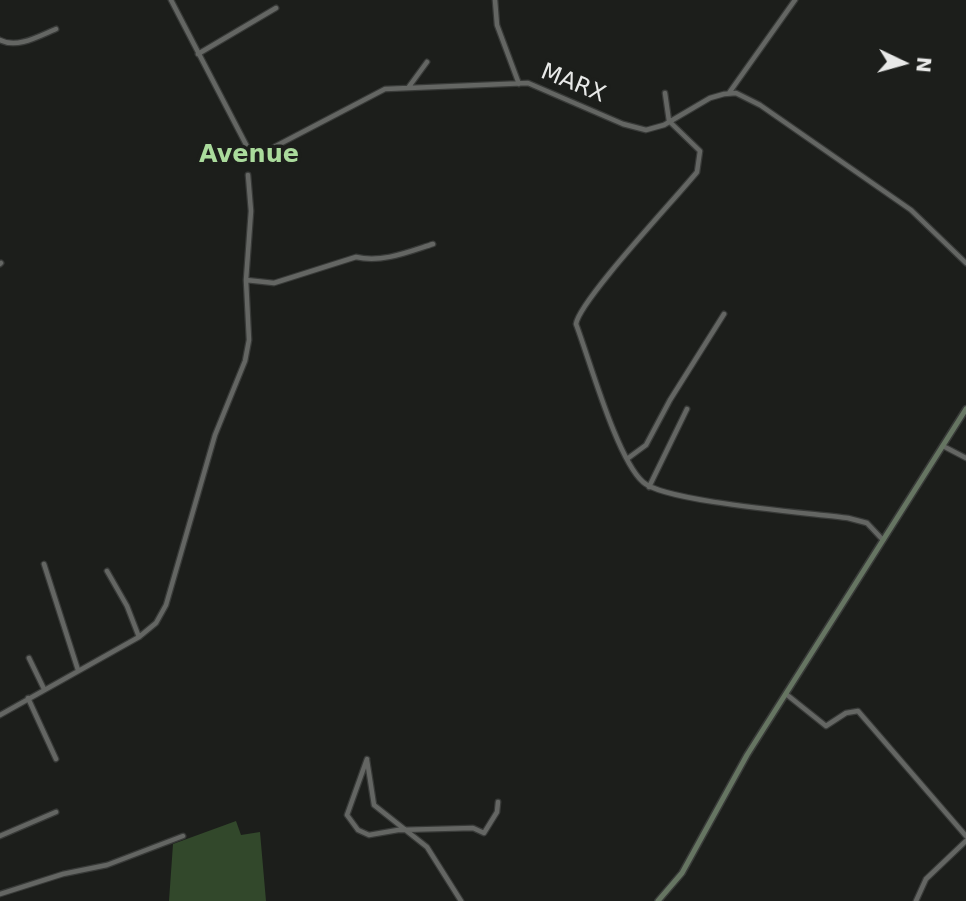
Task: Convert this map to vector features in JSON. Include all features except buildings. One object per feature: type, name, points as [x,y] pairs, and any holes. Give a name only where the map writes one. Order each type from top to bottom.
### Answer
[{"type":"street","name":"MARX","points":[[171,0],[253,158],[385,89],[528,83],[623,124],[646,130],[669,121],[709,98],[729,93]]},
{"type":"street","points":[[495,0],[497,25],[519,84]]},
{"type":"street","points":[[729,93],[795,0]]},
{"type":"street","points":[[198,54],[276,8]]},
{"type":"street","points":[[0,40],[6,43],[24,42],[56,29]]},
{"type":"street","points":[[408,88],[427,62]]},
{"type":"street","points":[[665,93],[669,121],[700,150],[697,173],[601,285],[577,318],[576,324],[628,459],[638,477],[649,486],[689,498],[848,518],[867,523],[884,541]]},
{"type":"street","points":[[729,93],[736,93],[760,104],[911,210],[966,263]]},
{"type":"street","points":[[0,715],[139,637],[156,623],[166,605],[215,435],[245,361],[249,340],[246,280],[251,211],[248,174]]},
{"type":"street","points":[[246,280],[274,283],[356,257],[368,260],[393,257],[433,244]]},
{"type":"street","points":[[628,459],[646,445],[670,400],[724,314]]},
{"type":"street","points":[[649,486],[687,409]]},
{"type":"street","points":[[658,901],[682,873],[747,755],[966,410]]},
{"type":"street","points":[[943,446],[966,458]]},
{"type":"street","points":[[44,564],[78,670]]},
{"type":"street","points":[[107,571],[127,606],[139,637]]},
{"type":"street","points":[[29,658],[44,689]]},
{"type":"street","points":[[786,694],[826,726],[846,713],[858,711],[966,838],[926,879],[916,901]]},
{"type":"street","points":[[28,698],[55,759]]},
{"type":"street","points":[[461,901],[427,847],[405,830],[374,805],[367,759],[347,815],[351,822],[369,835],[405,830],[473,828],[484,833],[497,812],[498,802]]},
{"type":"street","points":[[0,836],[56,812]]},
{"type":"street","points":[[0,894],[63,874],[107,865],[183,836]]},
{"type":"green space","points":[[236,821],[241,835],[260,832],[266,901],[169,901],[173,844]]},
{"type":"district","name":"Avenue","points":[[249,156]]}]
